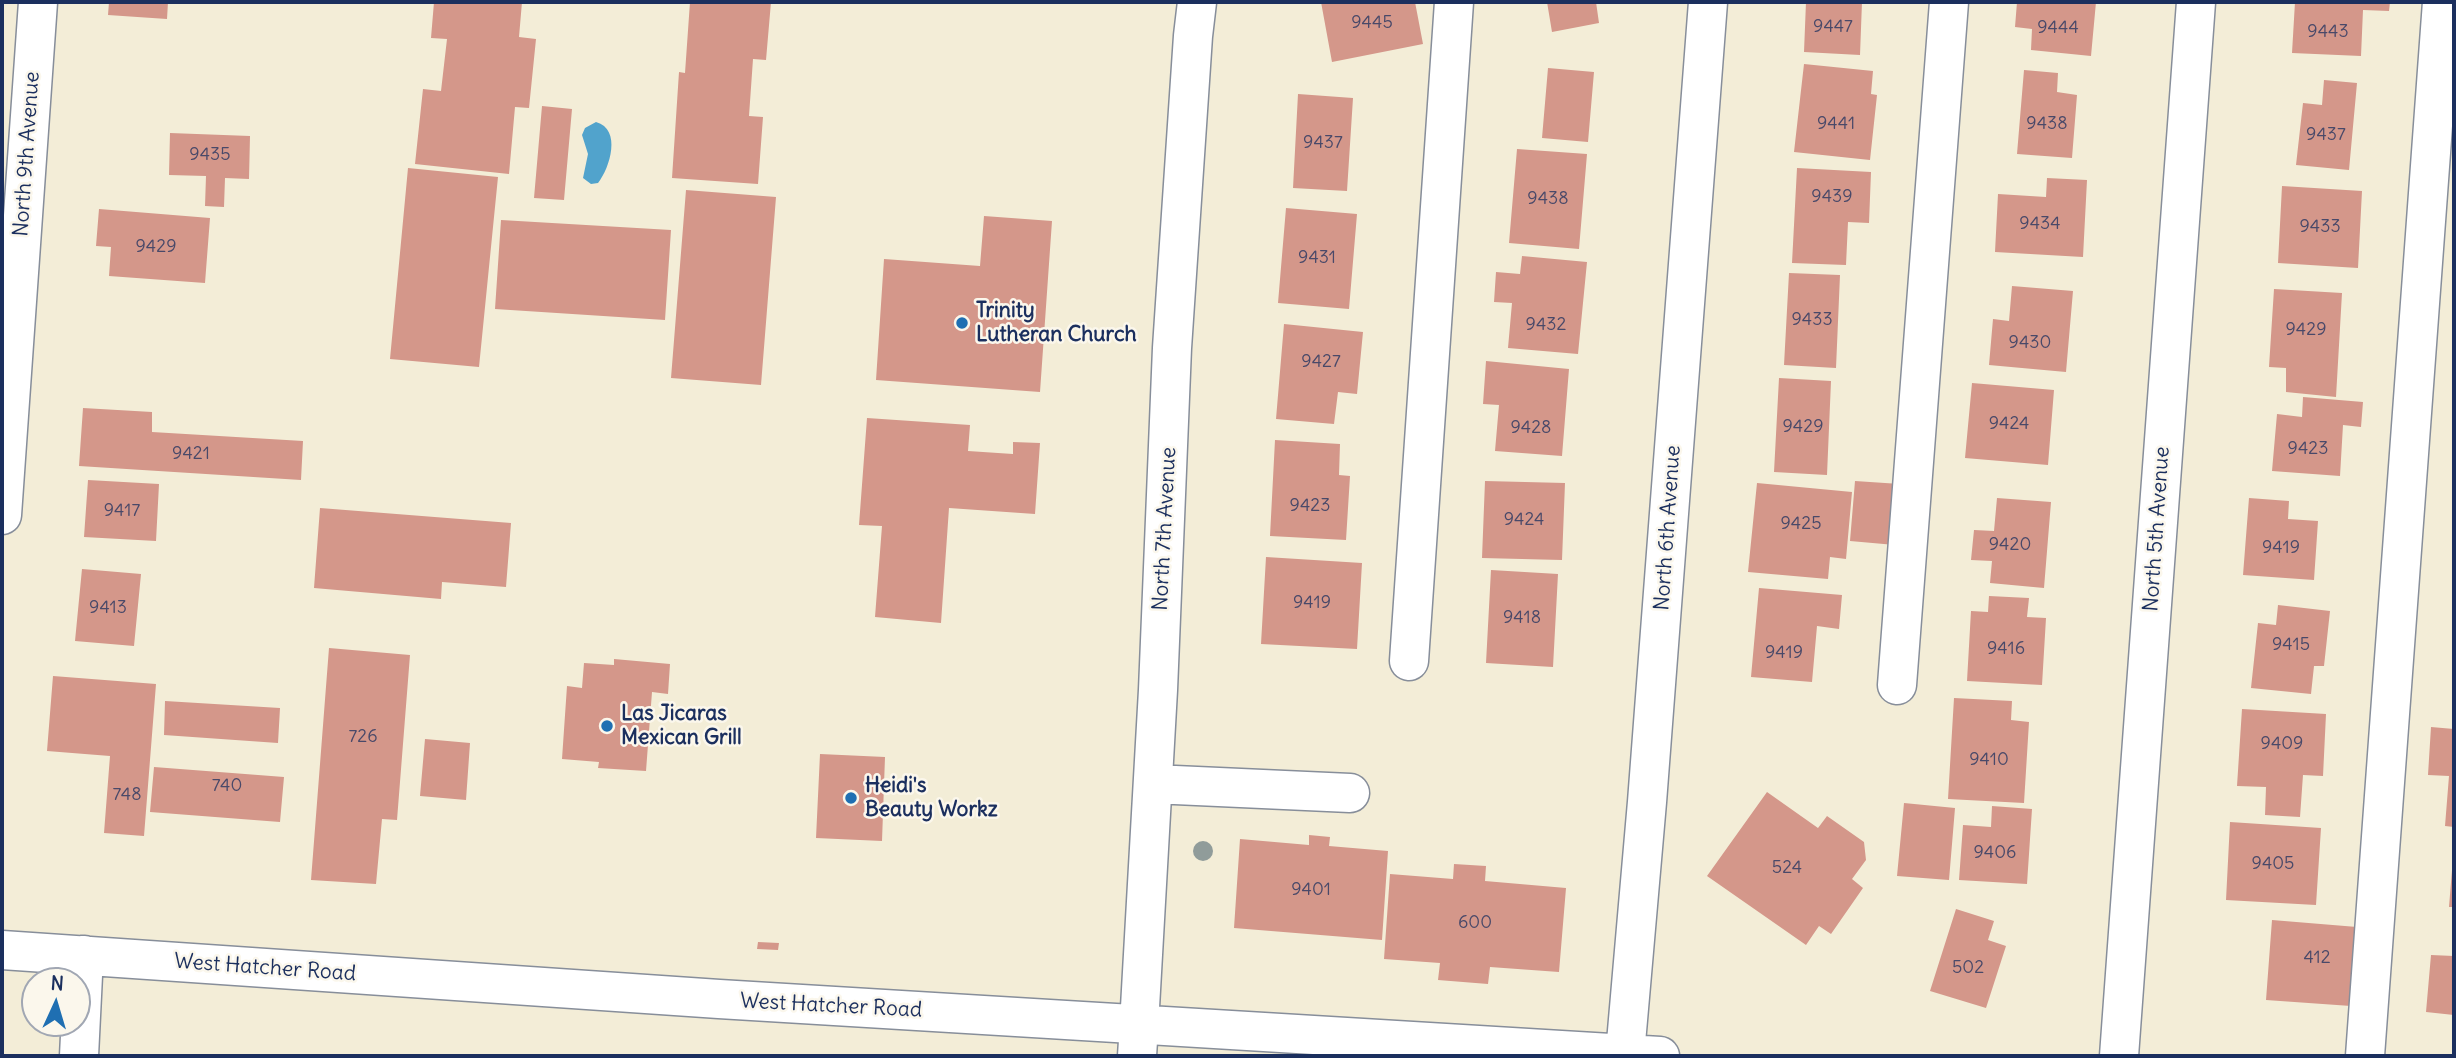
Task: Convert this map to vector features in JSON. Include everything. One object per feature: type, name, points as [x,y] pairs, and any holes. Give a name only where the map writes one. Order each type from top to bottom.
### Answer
[{"type":"street","name":"North 9th Avenue","points":[[2,515],[5,412],[38,2]]},
{"type":"street","name":"North 7th Avenue","points":[[1138,1040],[1153,784],[1172,348],[1197,2]]},
{"type":"street","points":[[1409,661],[1454,2]]},
{"type":"street","name":"North 6th Avenue","points":[[1643,1055],[1647,802],[1708,2]]},
{"type":"street","points":[[1897,685],[1949,2]]},
{"type":"street","name":"North 5th Avenue","points":[[2119,1056],[2196,2]]},
{"type":"street","points":[[2365,1056],[2442,2]]},
{"type":"street","points":[[1153,784],[1350,793]]},
{"type":"street","name":"West Hatcher Road","points":[[2,950],[729,1000],[1138,1040],[1643,1055]]},
{"type":"street","points":[[79,1056],[85,956]]},
{"type":"water","points":[[596,122],[609,132],[611,150],[598,183],[591,184],[583,178],[588,154],[582,135],[585,128]]},
{"type":"building","points":[[109,2],[168,2],[167,19],[108,15]]},
{"type":"building","points":[[434,2],[522,2],[519,37],[536,39],[529,108],[515,107],[509,174],[415,164],[423,89],[441,91],[447,39],[431,38]]},
{"type":"building","points":[[690,2],[771,2],[766,60],[753,59],[749,116],[763,117],[758,184],[672,178],[679,72],[685,73]]},
{"type":"building","points":[[1321,2],[1415,2],[1423,44],[1332,62]]},
{"type":"building","points":[[1547,2],[1596,2],[1599,23],[1552,32]]},
{"type":"building","points":[[1806,2],[1862,2],[1860,55],[1804,52]]},
{"type":"building","points":[[2017,2],[2096,2],[2091,56],[2031,50],[2032,29],[2015,27]]},
{"type":"building","points":[[2295,2],[2390,2],[2389,11],[2363,10],[2361,56],[2292,53]]},
{"type":"building","points":[[1804,64],[1873,71],[1871,94],[1877,95],[1870,160],[1794,152]]},
{"type":"building","points":[[1548,68],[1594,72],[1588,142],[1542,138]]},
{"type":"building","points":[[2024,70],[2058,73],[2057,92],[2077,95],[2072,158],[2017,154]]},
{"type":"building","points":[[2324,80],[2357,83],[2349,170],[2296,165],[2303,103],[2322,105]]},
{"type":"building","points":[[1298,94],[1353,98],[1347,191],[1293,188]]},
{"type":"building","points":[[542,106],[572,109],[564,200],[534,198]]},
{"type":"building","points":[[170,133],[250,136],[249,179],[225,178],[224,207],[205,206],[206,176],[169,175]]},
{"type":"building","points":[[1517,149],[1587,154],[1579,249],[1509,243]]},
{"type":"building","points":[[408,168],[498,177],[479,367],[390,359]]},
{"type":"building","points":[[1797,168],[1871,172],[1869,223],[1848,222],[1846,265],[1792,263]]},
{"type":"building","points":[[2047,178],[2087,180],[2083,257],[1995,252],[1998,194],[2046,197]]},
{"type":"building","points":[[2282,186],[2362,191],[2358,268],[2278,263]]},
{"type":"building","points":[[686,190],[776,197],[761,385],[671,378]]},
{"type":"building","points":[[1286,208],[1357,214],[1349,309],[1278,303]]},
{"type":"building","points":[[99,209],[210,218],[205,283],[109,276],[111,247],[96,246]]},
{"type":"building","name":"Trinity Lutheran Church","points":[[984,216],[1052,221],[1040,392],[876,380],[884,259],[980,266]]},
{"type":"building","points":[[501,220],[671,230],[665,320],[495,309]]},
{"type":"building","points":[[1522,256],[1587,262],[1578,354],[1508,348],[1512,303],[1494,302],[1496,272],[1520,274]]},
{"type":"building","points":[[1789,273],[1840,275],[1836,368],[1784,365]]},
{"type":"building","points":[[2012,286],[2073,291],[2066,372],[1989,365],[1993,319],[2009,321]]},
{"type":"building","points":[[2274,289],[2342,293],[2336,397],[2286,392],[2286,368],[2269,367]]},
{"type":"building","points":[[1284,324],[1363,332],[1357,394],[1338,392],[1334,424],[1276,419]]},
{"type":"building","points":[[1486,361],[1569,369],[1562,456],[1495,451],[1499,405],[1483,404]]},
{"type":"building","points":[[1779,378],[1831,381],[1827,475],[1774,472]]},
{"type":"building","points":[[1972,383],[2054,390],[2048,465],[1965,458]]},
{"type":"building","points":[[2303,397],[2363,402],[2361,427],[2343,425],[2340,476],[2272,471],[2277,414],[2302,417]]},
{"type":"building","points":[[83,408],[152,412],[152,432],[303,441],[301,480],[79,466]]},
{"type":"building","points":[[867,418],[970,425],[968,451],[1013,454],[1013,442],[1040,443],[1035,514],[949,508],[941,623],[875,617],[882,526],[859,525]]},
{"type":"building","points":[[1275,440],[1340,444],[1339,475],[1350,476],[1346,540],[1270,536]]},
{"type":"building","points":[[88,480],[159,484],[156,541],[84,537]]},
{"type":"building","points":[[1485,481],[1565,483],[1562,560],[1482,558]]},
{"type":"building","points":[[1855,481],[1900,484],[1895,545],[1850,541]]},
{"type":"building","points":[[1757,483],[1852,492],[1846,559],[1830,557],[1828,579],[1748,572]]},
{"type":"building","points":[[1997,498],[2051,502],[2044,588],[1990,583],[1992,561],[1971,560],[1974,530],[1994,531]]},
{"type":"building","points":[[2249,498],[2289,501],[2288,519],[2318,521],[2314,580],[2243,575]]},
{"type":"building","points":[[320,508],[511,523],[506,587],[442,582],[441,599],[314,588]]},
{"type":"building","points":[[1266,557],[1362,563],[1357,649],[1261,644]]},
{"type":"building","points":[[82,569],[141,574],[134,646],[75,641]]},
{"type":"building","points":[[1491,570],[1558,574],[1553,667],[1486,663]]},
{"type":"building","points":[[1759,588],[1842,595],[1839,629],[1817,626],[1812,682],[1751,677]]},
{"type":"building","points":[[1989,596],[2029,598],[2027,617],[2046,618],[2042,685],[1967,681],[1971,611],[1988,612]]},
{"type":"building","points":[[2278,605],[2330,611],[2324,666],[2314,666],[2311,694],[2251,688],[2258,623],[2276,625]]},
{"type":"building","points":[[329,648],[410,655],[397,820],[382,819],[376,884],[311,880]]},
{"type":"building","name":"Las Jicaras Mexican Grill","points":[[614,659],[670,664],[668,694],[652,692],[646,771],[598,768],[599,762],[562,759],[567,686],[582,688],[584,663],[614,665]]},
{"type":"building","points":[[53,676],[156,684],[144,836],[104,833],[110,756],[47,751]]},
{"type":"building","points":[[1954,698],[2012,701],[2011,720],[2029,722],[2024,803],[1948,799]]},
{"type":"building","points":[[165,701],[280,708],[278,743],[164,735]]},
{"type":"building","points":[[2242,709],[2326,714],[2323,776],[2303,775],[2300,817],[2265,815],[2266,787],[2237,786]]},
{"type":"building","points":[[2431,727],[2454,729],[2454,827],[2445,826],[2449,776],[2428,775]]},
{"type":"building","points":[[425,739],[470,743],[466,800],[420,796]]},
{"type":"building","name":"Heidi's Beauty Workz","points":[[820,754],[885,757],[882,841],[816,838]]},
{"type":"building","points":[[154,767],[284,777],[280,822],[150,812]]},
{"type":"building","points":[[1767,792],[1818,828],[1827,816],[1864,842],[1866,860],[1852,879],[1863,888],[1831,934],[1819,926],[1806,945],[1707,876]]},
{"type":"building","points":[[1904,803],[1955,808],[1949,880],[1897,876]]},
{"type":"building","points":[[1992,806],[2032,809],[2027,884],[1959,880],[1963,825],[1991,827]]},
{"type":"building","points":[[2230,822],[2321,828],[2316,905],[2226,900]]},
{"type":"building","points":[[1309,835],[1330,837],[1329,846],[1388,851],[1382,940],[1234,928],[1240,839],[1309,845]]},
{"type":"building","points":[[1454,864],[1486,866],[1485,881],[1566,888],[1559,972],[1490,967],[1488,984],[1438,980],[1440,963],[1384,959],[1390,874],[1453,879]]},
{"type":"building","points":[[2452,870],[2454,907],[2449,907]]},
{"type":"building","points":[[1956,909],[1994,921],[1988,940],[2006,946],[1986,1008],[1930,991]]},
{"type":"building","points":[[2272,920],[2357,927],[2351,1006],[2266,1000]]},
{"type":"building","points":[[758,942],[779,943],[778,950],[757,949]]},
{"type":"building","points":[[2431,955],[2454,956],[2454,1015],[2426,1012]]},
{"type":"place","name":"Trinity Lutheran Church","points":[[962,323]]},
{"type":"place","name":"Las Jicaras Mexican Grill","points":[[607,726]]},
{"type":"place","name":"Heidi's Beauty Workz","points":[[851,798]]}]
